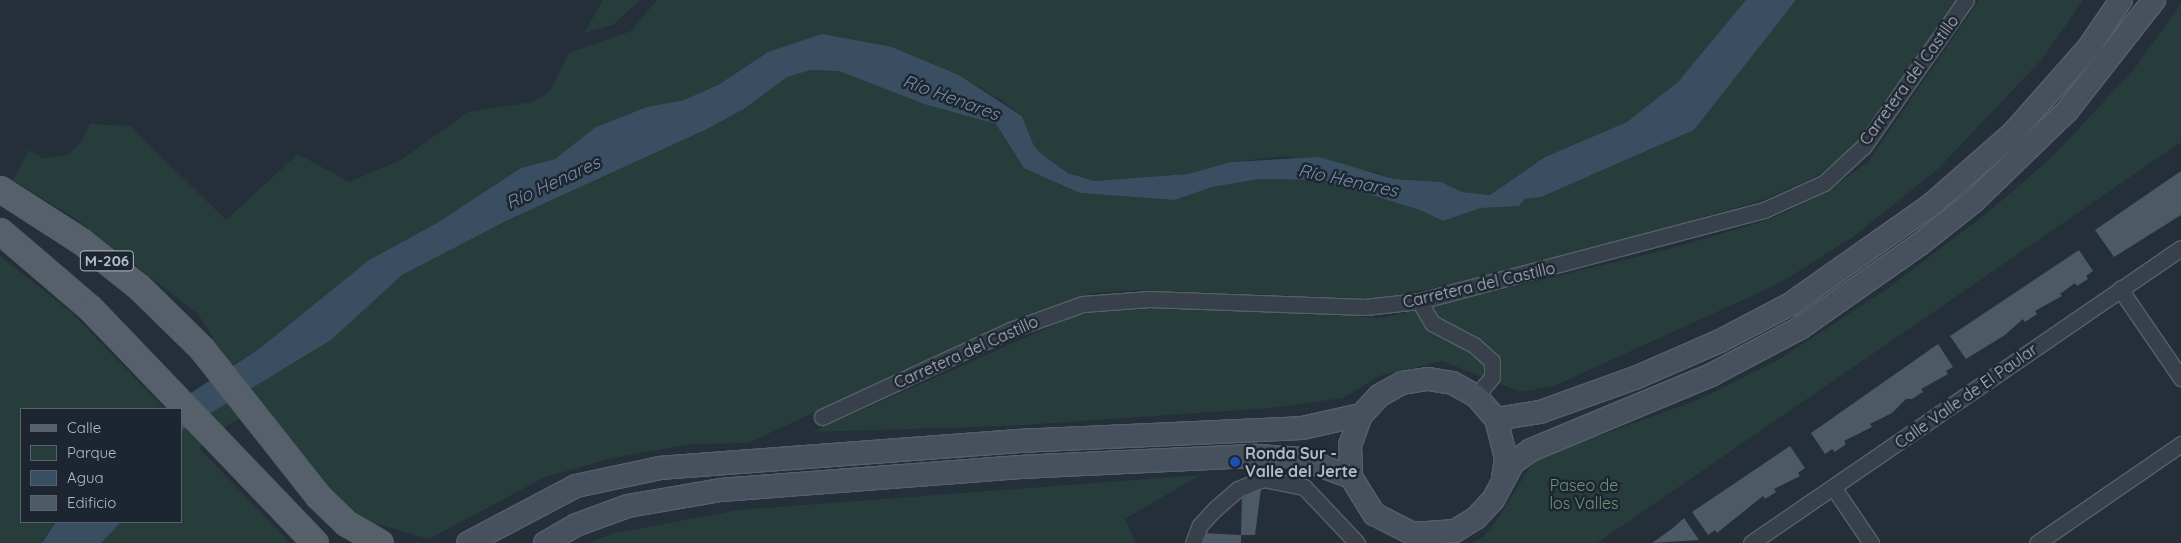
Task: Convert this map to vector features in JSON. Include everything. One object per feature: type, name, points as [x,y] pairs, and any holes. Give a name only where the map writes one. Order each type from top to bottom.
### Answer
[{"type":"main road","points":[[1496,420],[1540,412],[1635,378],[1720,341],[1812,289],[1932,204],[2013,134],[2089,48],[2121,0]]},
{"type":"main road","points":[[1503,478],[1503,438],[1496,420],[1476,396],[1453,383],[1436,380],[1402,383],[1379,396],[1362,415],[1350,445],[1351,477],[1374,514],[1414,539],[1454,537],[1493,500],[1503,478],[1513,463],[1531,450],[1711,375],[1800,328],[1920,244],[1974,201],[2067,112],[2154,0]]},
{"type":"main road","name":"M-206","points":[[0,189],[81,241],[140,287],[202,350],[318,496],[346,523],[380,543]]},
{"type":"main road","name":"M-206","points":[[0,231],[90,308],[315,543]]},
{"type":"main road","points":[[468,543],[576,486],[660,468],[1018,441],[1302,428],[1362,415]]},
{"type":"main road","points":[[545,543],[576,525],[628,506],[721,490],[1020,466],[1257,456],[1302,459],[1351,477]]},
{"type":"street","name":"Carretera del Castillo","points":[[822,417],[1010,330],[1083,304],[1149,299],[1365,307],[1419,302],[1764,210],[1824,183],[1864,146],[1966,0]]},
{"type":"street","name":"Calle Valle de El Paular","points":[[1751,543],[2181,248]]},
{"type":"street","points":[[2120,290],[2181,378]]},
{"type":"street","points":[[1419,302],[1432,323],[1474,345],[1492,361],[1492,378],[1476,396]]},
{"type":"street","points":[[2038,543],[2181,444]]},
{"type":"street","points":[[1193,543],[1200,525],[1216,508],[1238,489],[1263,479],[1304,487],[1357,543]]},
{"type":"street","points":[[1833,487],[1871,543]]},
{"type":"green space","points":[[603,0],[640,0],[613,25],[584,33]]},
{"type":"green space","points":[[657,0],[1746,0],[1678,82],[1627,122],[1545,157],[1490,195],[1462,192],[1441,182],[1394,179],[1375,172],[1286,156],[1231,162],[1188,174],[1094,181],[1068,173],[1044,156],[1034,146],[1022,115],[1001,100],[959,75],[892,47],[768,52],[718,85],[684,100],[647,107],[597,127],[555,159],[521,168],[437,223],[369,260],[259,349],[231,366],[198,314],[76,219],[13,180],[29,150],[44,159],[69,154],[82,141],[90,124],[130,126],[226,220],[298,154],[349,182],[401,160],[468,112],[533,102],[550,91],[569,53],[631,31]]},
{"type":"green space","points":[[1796,0],[1959,0],[1858,144],[1814,178],[1760,201],[1483,279],[1374,299],[1139,290],[1093,293],[1029,314],[748,443],[692,444],[613,458],[545,477],[429,539],[365,520],[331,490],[265,408],[229,424],[199,448],[290,543],[101,543],[120,523],[182,523],[182,430],[331,340],[402,275],[508,220],[705,130],[744,109],[787,77],[811,70],[839,71],[924,104],[996,124],[1009,144],[1080,193],[1175,200],[1212,187],[1260,179],[1323,180],[1420,210],[1443,221],[1481,208],[1519,206],[1525,199],[1541,197],[1694,130]]},
{"type":"green space","points":[[1979,0],[2083,0],[2043,58],[1938,169],[1853,237],[1778,284],[1554,386],[1521,392],[1442,361],[1379,376],[1343,398],[1270,408],[1007,426],[812,432],[1072,317],[1117,308],[1180,308],[1384,318],[1673,248],[1771,219],[1827,192],[1868,162]]},
{"type":"green space","name":"Paseo de los Valles","points":[[2181,4],[2181,142],[1597,543],[1472,543],[1483,537],[1497,520],[1532,464],[1549,454],[1700,399],[1778,360],[1887,289],[1991,210],[2054,155],[2135,68]]},
{"type":"green space","points":[[0,256],[70,311],[164,408],[20,408],[20,523],[55,523],[42,543],[0,543]]},
{"type":"green space","points":[[1200,475],[1125,519],[1136,543],[589,543],[611,534],[738,510]]},
{"type":"water","name":"Río Henares","points":[[1746,0],[1796,0],[1694,130],[1541,197],[1525,199],[1519,206],[1481,208],[1443,221],[1420,210],[1323,180],[1260,179],[1212,187],[1175,200],[1080,193],[1024,168],[996,124],[924,104],[839,71],[811,70],[787,77],[744,109],[705,130],[508,220],[402,275],[331,340],[182,430],[182,408],[168,408],[259,349],[369,260],[437,223],[521,168],[555,159],[596,127],[647,107],[684,100],[718,85],[768,52],[822,34],[892,47],[959,75],[1022,116],[1034,146],[1044,156],[1068,173],[1094,181],[1188,174],[1231,162],[1319,157],[1394,179],[1441,182],[1462,192],[1490,195],[1545,157],[1627,122],[1678,82]]},
{"type":"water","points":[[55,523],[120,523],[101,543],[42,543]]},
{"type":"building","points":[[2181,171],[2181,215],[2114,257],[2095,230]]},
{"type":"building","points":[[2079,250],[2093,271],[2086,276],[2088,279],[2077,286],[2075,283],[2060,294],[2062,296],[2035,311],[2037,314],[2025,322],[2023,319],[2005,335],[1966,359],[1950,336]]},
{"type":"building","points":[[1938,344],[1953,367],[1946,371],[1948,374],[1921,389],[1923,392],[1912,399],[1906,399],[1892,413],[1870,424],[1872,427],[1844,441],[1846,444],[1835,452],[1832,449],[1825,454],[1811,433]]},
{"type":"building","points":[[1790,446],[1805,468],[1798,473],[1800,476],[1774,489],[1776,492],[1765,499],[1763,496],[1717,533],[1715,530],[1708,535],[1692,512]]},
{"type":"building","points":[[1261,489],[1255,535],[1241,535],[1242,498]]},
{"type":"building","points":[[1684,518],[1699,540],[1652,543],[1673,528]]},
{"type":"building","points":[[1202,533],[1241,535],[1241,543],[1202,543]]},
{"type":"place","name":"Ronda Sur - Valle del Jerte","points":[[1235,462]]}]
